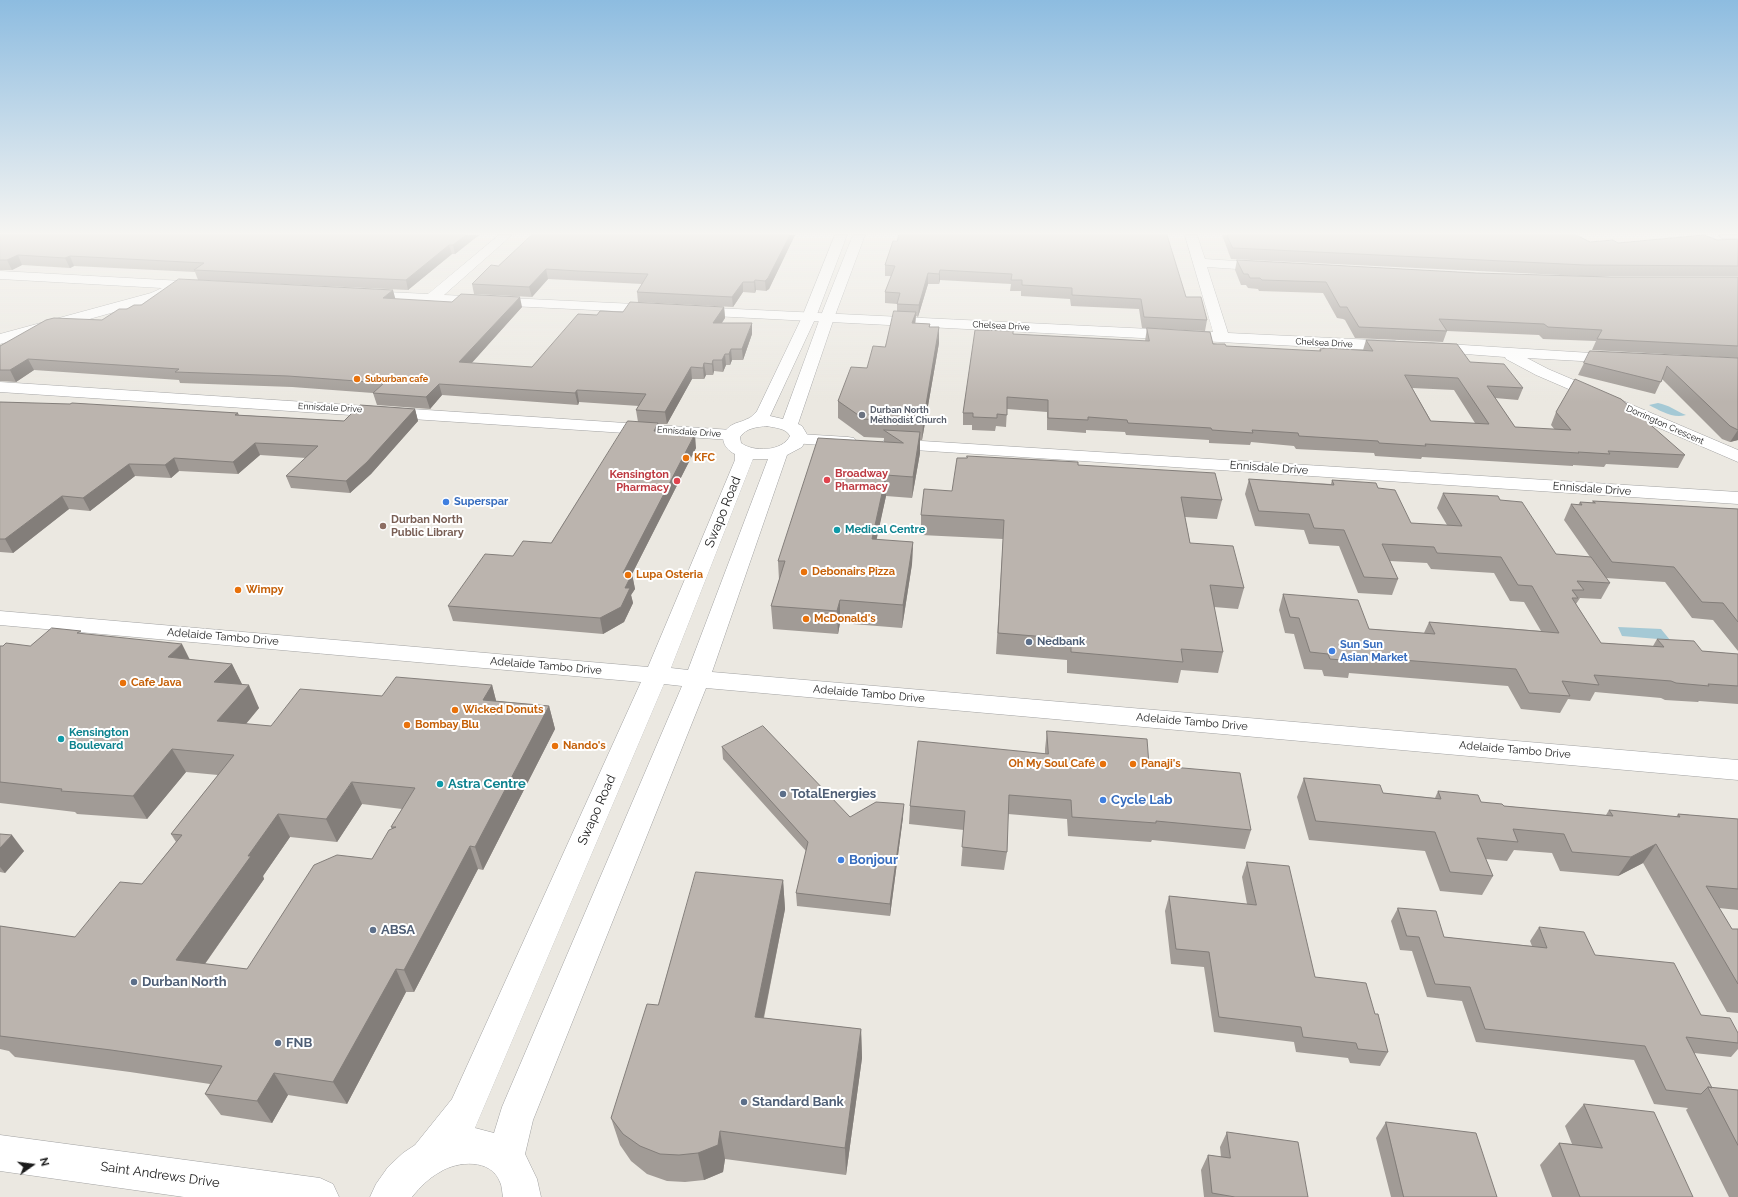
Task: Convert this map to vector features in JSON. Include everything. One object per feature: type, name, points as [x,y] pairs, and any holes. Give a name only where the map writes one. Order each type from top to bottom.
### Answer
[{"type":"street","points":[[0,339],[156,296],[168,291]]},
{"type":"street","points":[[431,298],[440,291]]},
{"type":"street","points":[[754,422],[764,413],[819,291]]},
{"type":"street","points":[[506,1157],[515,1120],[697,679],[789,439],[827,318],[837,291]]},
{"type":"street","points":[[1208,291],[1222,337]]},
{"type":"street","name":"Chelsea Drive","points":[[353,294],[1222,337],[1630,359]]},
{"type":"street","name":"Dorrington Crescent","points":[[1506,352],[1542,372],[1738,457]]},
{"type":"street","name":"Ennisdale Drive","points":[[0,387],[732,435]]},
{"type":"street","points":[[754,422],[779,422],[789,439],[761,455],[744,452],[735,447],[731,441],[732,435],[740,427],[754,422]]},
{"type":"street","name":"Ennisdale Drive","points":[[789,439],[1738,498]]},
{"type":"street","name":"Swapo Road","points":[[428,1158],[465,1112],[656,675],[744,460],[744,452]]},
{"type":"street","name":"Adelaide Tambo Drive","points":[[0,618],[1738,770]]},
{"type":"street","points":[[389,1197],[402,1180],[428,1158],[449,1149],[470,1146],[489,1149],[506,1157],[515,1170],[521,1186],[522,1197]]},
{"type":"street","name":"Saint Andrews Drive","points":[[0,1153],[320,1197]]},
{"type":"water","points":[[1658,403],[1686,415],[1672,415],[1649,405]]},
{"type":"water","points":[[1618,627],[1661,629],[1670,640],[1622,636]]},
{"type":"building","points":[[162,291],[392,291],[383,298],[452,302],[461,294],[520,297],[459,362],[532,367],[578,314],[597,315],[600,311],[623,312],[630,302],[724,307],[713,323],[752,323],[742,349],[731,349],[729,354],[725,354],[722,360],[713,360],[712,364],[704,363],[703,368],[691,367],[665,412],[636,410],[646,394],[577,390],[575,393],[439,384],[426,397],[373,393],[384,383],[288,376],[175,372],[179,369],[28,359],[10,370],[0,370],[0,346],[46,320],[54,318],[102,320],[119,309],[127,309],[134,305],[141,305]]},
{"type":"building","points":[[638,291],[737,291],[732,297],[637,292]]},
{"type":"building","points":[[923,291],[919,305],[897,304],[900,293],[885,292]]},
{"type":"building","points":[[1072,291],[1184,291],[1186,297],[1201,297],[1207,320],[1144,317],[1141,299],[1072,295]]},
{"type":"building","points":[[1331,291],[1738,291],[1738,346],[1597,339],[1602,330],[1548,327],[1544,324],[1439,319],[1447,331],[1359,327],[1347,307],[1340,307]]},
{"type":"building","points":[[894,311],[916,312],[912,323],[930,324],[929,327],[939,327],[923,423],[864,419],[838,401],[851,367],[867,368],[873,346],[885,347]]},
{"type":"building","points":[[1147,328],[1210,332],[1213,344],[1225,344],[1226,346],[1321,351],[1320,349],[1327,348],[1373,351],[1366,340],[1457,344],[1470,362],[1504,364],[1523,388],[1487,386],[1515,427],[1571,430],[1556,412],[1575,379],[1621,399],[1685,455],[1608,451],[1610,454],[1578,452],[1579,453],[1425,444],[1426,446],[1379,443],[1378,441],[1299,436],[1298,433],[1252,430],[1253,433],[1212,430],[1211,428],[1128,423],[1127,420],[1088,417],[1088,420],[1048,418],[1048,400],[1007,397],[1007,415],[997,414],[997,418],[973,417],[973,413],[963,413],[975,330],[1013,331],[1013,334],[1149,341]],"holes":[[[1405,375],[1458,378],[1489,424],[1431,421]]]},
{"type":"building","points":[[1590,351],[1738,358],[1738,430],[1730,426],[1667,366],[1661,382],[1584,363]]},
{"type":"building","points":[[0,402],[72,403],[238,413],[235,415],[344,421],[360,405],[415,409],[367,462],[346,481],[286,476],[318,446],[255,443],[233,462],[174,458],[165,465],[129,464],[83,498],[62,496],[5,539],[0,539]]},
{"type":"building","points":[[628,421],[658,423],[654,431],[695,434],[623,573],[632,574],[625,588],[630,588],[621,607],[600,618],[448,606],[485,554],[513,556],[523,541],[551,543]]},
{"type":"building","name":"Medical Centre","points":[[884,430],[920,432],[913,477],[886,475],[872,539],[913,542],[903,605],[840,600],[837,611],[771,606],[785,561],[778,561],[818,438],[903,443]]},
{"type":"building","points":[[967,456],[1078,462],[1078,465],[1215,473],[1222,500],[1181,497],[1190,543],[1233,546],[1244,588],[1210,585],[1223,652],[1181,649],[1183,662],[1071,652],[1071,639],[998,633],[1004,520],[921,515],[924,489],[952,491],[957,458],[967,458]]},
{"type":"building","points":[[1249,479],[1334,485],[1332,480],[1376,483],[1378,488],[1395,490],[1411,523],[1462,526],[1443,493],[1498,496],[1500,500],[1522,502],[1556,554],[1591,557],[1610,583],[1577,581],[1584,590],[1572,590],[1578,598],[1572,598],[1601,643],[1664,647],[1657,639],[1694,641],[1702,651],[1738,654],[1738,686],[1708,684],[1709,686],[1676,683],[1671,681],[1594,675],[1599,685],[1562,681],[1570,696],[1529,693],[1516,669],[1352,656],[1354,661],[1330,659],[1328,654],[1310,652],[1299,618],[1290,617],[1283,594],[1358,600],[1369,629],[1435,634],[1429,622],[1559,633],[1532,586],[1518,585],[1501,557],[1437,553],[1434,547],[1382,544],[1398,579],[1364,577],[1344,530],[1314,528],[1309,514],[1259,511]]},
{"type":"building","points":[[1593,501],[1738,509],[1738,622],[1723,603],[1702,602],[1674,567],[1612,562],[1571,504],[1582,505],[1580,502],[1595,503]]},
{"type":"building","points":[[52,628],[81,631],[77,633],[182,644],[168,657],[232,664],[214,682],[249,685],[217,721],[271,726],[300,689],[382,696],[396,677],[492,685],[483,700],[549,706],[475,847],[470,846],[404,970],[396,969],[333,1082],[274,1073],[257,1101],[205,1094],[222,1066],[0,1036],[0,926],[75,937],[120,882],[142,884],[182,835],[171,834],[234,755],[172,749],[133,796],[61,791],[62,789],[0,782],[0,646],[3,646],[6,643],[30,646]],"holes":[[[352,782],[415,788],[391,827],[396,827],[389,830],[372,859],[337,855],[314,865],[247,969],[176,960],[251,856],[248,856],[278,814],[326,819]]]},
{"type":"building","points":[[763,726],[850,817],[876,802],[904,804],[890,904],[796,893],[808,842],[722,747]]},
{"type":"building","points":[[1047,731],[1147,739],[1149,765],[1240,773],[1251,830],[1156,821],[1156,823],[1072,817],[1071,800],[1009,795],[1007,852],[962,847],[965,811],[910,806],[918,741],[1048,754]]},
{"type":"building","points":[[1304,778],[1380,785],[1383,793],[1441,799],[1438,791],[1478,795],[1481,802],[1502,804],[1504,806],[1613,816],[1609,810],[1680,817],[1678,814],[1738,819],[1738,889],[1706,886],[1732,929],[1738,929],[1738,984],[1656,844],[1631,857],[1572,852],[1564,834],[1513,829],[1518,842],[1477,838],[1493,876],[1450,872],[1435,832],[1316,821]]},
{"type":"building","points":[[0,834],[12,835],[0,848]]},
{"type":"building","points":[[1247,862],[1289,866],[1315,977],[1366,983],[1375,1014],[1378,1014],[1388,1052],[1358,1049],[1356,1043],[1303,1037],[1301,1027],[1219,1017],[1209,952],[1176,949],[1169,896],[1256,905]]},
{"type":"building","points":[[696,872],[783,880],[755,1017],[861,1029],[845,1148],[720,1131],[718,1145],[698,1153],[679,1155],[660,1154],[640,1146],[623,1134],[611,1118],[647,1004],[658,1005]]},
{"type":"building","points":[[1398,908],[1436,911],[1444,937],[1547,948],[1539,927],[1584,932],[1595,955],[1674,963],[1701,1015],[1730,1018],[1738,1033],[1738,1043],[1686,1037],[1712,1088],[1708,1087],[1701,1094],[1666,1090],[1645,1046],[1485,1029],[1470,987],[1435,984],[1419,937],[1407,936]]},
{"type":"building","points":[[1708,1087],[1738,1090],[1738,1145]]},
{"type":"building","points":[[1584,1104],[1654,1112],[1693,1197],[1580,1197],[1559,1143],[1602,1148]]},
{"type":"building","points":[[1386,1122],[1476,1133],[1497,1197],[1404,1197]]},
{"type":"building","points":[[1227,1132],[1298,1142],[1308,1197],[1235,1197],[1212,1193],[1208,1155],[1230,1158]]},
{"type":"place","name":"Suburban cafe","points":[[357,379]]},
{"type":"place","name":"Durban North Methodist Church","points":[[862,415]]},
{"type":"place","name":"KFC","points":[[686,458]]},
{"type":"place","name":"Broadway Pharmacy","points":[[827,480]]},
{"type":"place","name":"Kensington Pharmacy","points":[[677,481]]},
{"type":"place","name":"Superspar","points":[[446,502]]},
{"type":"place","name":"Durban North Public Library","points":[[383,526]]},
{"type":"place","name":"Medical Centre","points":[[837,530]]},
{"type":"place","name":"Debonairs Pizza","points":[[804,572]]},
{"type":"place","name":"Lupa Osteria","points":[[628,575]]},
{"type":"place","name":"Wimpy","points":[[238,590]]},
{"type":"place","name":"McDonald's","points":[[806,619]]},
{"type":"place","name":"Nedbank","points":[[1029,642]]},
{"type":"place","name":"Sun Sun Asian Market","points":[[1332,651]]},
{"type":"place","name":"Cafe Java","points":[[123,683]]},
{"type":"place","name":"Wicked Donuts","points":[[455,710]]},
{"type":"place","name":"Bombay Blu","points":[[407,725]]},
{"type":"place","name":"Kensington Boulevard","points":[[61,739]]},
{"type":"place","name":"Nando's","points":[[555,746]]},
{"type":"place","name":"Oh My Soul Café","points":[[1103,764]]},
{"type":"place","name":"Panaji's","points":[[1133,764]]},
{"type":"place","name":"Astra Centre","points":[[440,784]]},
{"type":"place","name":"TotalEnergies","points":[[783,794]]},
{"type":"place","name":"Cycle Lab","points":[[1103,800]]},
{"type":"place","name":"Bonjour","points":[[841,860]]},
{"type":"place","name":"ABSA","points":[[373,930]]},
{"type":"place","name":"Durban North","points":[[134,982]]},
{"type":"place","name":"FNB","points":[[278,1043]]},
{"type":"place","name":"Standard Bank","points":[[744,1102]]}]
